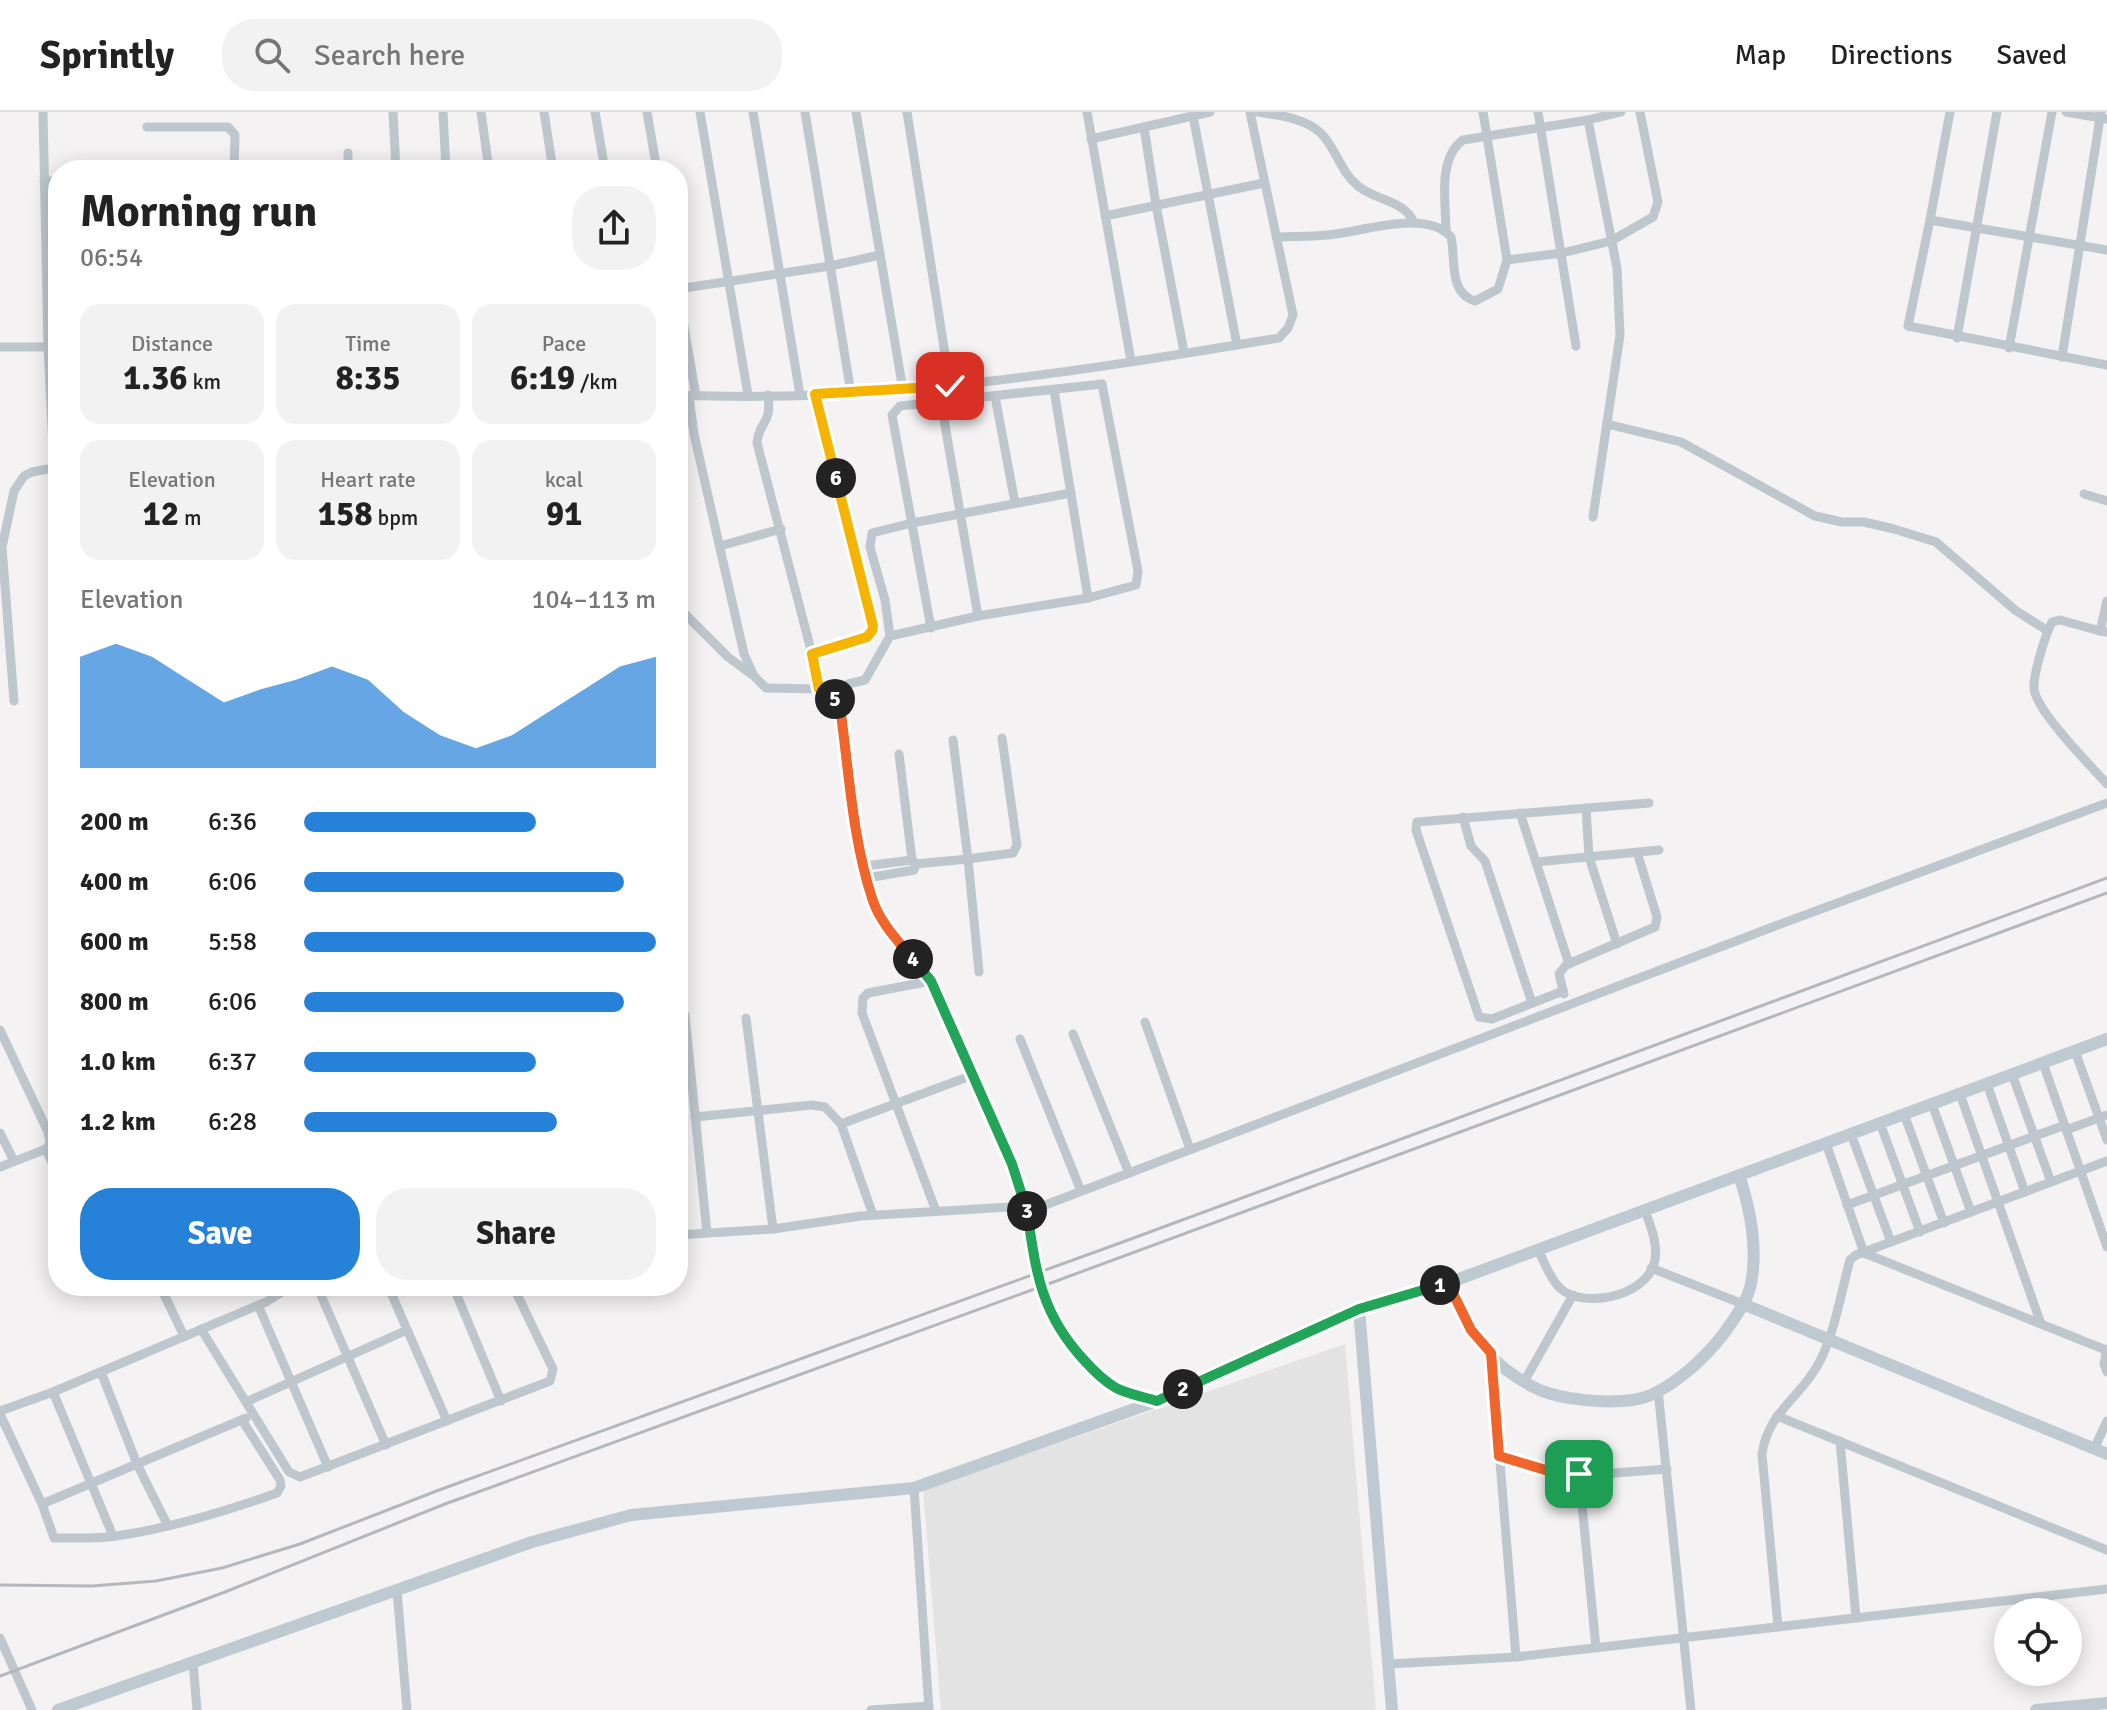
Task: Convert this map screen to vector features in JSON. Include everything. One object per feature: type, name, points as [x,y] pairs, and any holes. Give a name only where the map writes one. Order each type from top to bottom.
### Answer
[{"type":"main road","points":[[58,1710],[532,1542],[631,1515],[914,1488],[1157,1401],[1359,1309],[1448,1283],[2107,1039]]},
{"type":"main road","points":[[1448,1283],[1471,1330],[1505,1369],[1546,1393],[1603,1402],[1648,1396],[1674,1381],[1711,1350],[1740,1312],[1752,1280],[1752,1237],[1747,1201],[1739,1175]]},
{"type":"main road","points":[[1743,1304],[2101,1452]]},
{"type":"main road","points":[[1359,1309],[1392,1710]]},
{"type":"main road","points":[[2036,1710],[2107,1703]]},
{"type":"street","points":[[43,112],[48,300]]},
{"type":"street","points":[[393,112],[395,160]]},
{"type":"street","points":[[443,112],[445,160]]},
{"type":"street","points":[[481,112],[488,160]]},
{"type":"street","points":[[544,112],[551,160]]},
{"type":"street","points":[[595,112],[603,160]]},
{"type":"street","points":[[647,112],[655,160]]},
{"type":"street","points":[[700,112],[748,395]]},
{"type":"street","points":[[753,112],[800,395]]},
{"type":"street","points":[[805,112],[851,393]]},
{"type":"street","points":[[856,112],[903,390]]},
{"type":"street","points":[[907,112],[950,386]]},
{"type":"street","points":[[1087,112],[1131,361]]},
{"type":"street","points":[[1091,139],[1210,112]]},
{"type":"street","points":[[688,396],[800,395],[950,386],[1279,338],[1288,328],[1293,315],[1250,112]]},
{"type":"street","points":[[1258,112],[1291,118],[1315,128],[1326,137],[1359,187],[1403,207],[1414,223]]},
{"type":"street","points":[[1483,112],[1488,136],[1507,260],[1498,289],[1475,301],[1466,298],[1456,284],[1452,243],[1446,231],[1446,165],[1454,147],[1463,140],[1488,136],[1541,127],[1588,120],[1621,112]]},
{"type":"street","points":[[1538,112],[1576,346]]},
{"type":"street","points":[[1507,260],[1562,253],[1611,241],[1653,217],[1657,209],[1640,112]]},
{"type":"street","points":[[1950,112],[1907,322],[1912,329],[2107,365]]},
{"type":"street","points":[[1957,338],[1997,112]]},
{"type":"street","points":[[2009,348],[2052,112]]},
{"type":"street","points":[[2062,357],[2078,245],[2103,117],[2066,112]]},
{"type":"street","points":[[1193,116],[1237,345]]},
{"type":"street","points":[[1588,120],[1617,268],[1620,335],[1593,517]]},
{"type":"street","points":[[147,127],[228,127],[235,135],[234,160]]},
{"type":"street","points":[[1144,127],[1184,352]]},
{"type":"street","points":[[348,153],[348,160]]},
{"type":"street","points":[[1105,216],[1264,183]]},
{"type":"street","points":[[1930,220],[2107,250]]},
{"type":"street","points":[[1276,237],[1329,235],[1414,223],[1446,231]]},
{"type":"street","points":[[688,289],[880,255]]},
{"type":"street","points":[[0,347],[48,349]]},
{"type":"street","points":[[688,366],[694,434],[744,654],[754,676]]},
{"type":"street","points":[[890,636],[931,628],[978,616],[1088,598],[1133,587],[1138,581],[1105,388],[1098,383],[900,406],[892,415],[931,628]]},
{"type":"street","points":[[1054,390],[1088,598]]},
{"type":"street","points":[[812,654],[867,637],[873,626],[815,394]]},
{"type":"street","points":[[768,395],[768,422],[758,433],[757,443],[819,689]]},
{"type":"street","points":[[995,396],[1015,503]]},
{"type":"street","points":[[941,402],[978,616]]},
{"type":"street","points":[[1607,424],[1681,442],[1815,516],[1842,522],[1864,522],[1936,542],[2015,610],[2048,631]]},
{"type":"street","points":[[14,701],[3,609],[2,547],[14,491],[24,476],[48,469]]},
{"type":"street","points":[[688,617],[728,657],[766,688],[830,692],[865,680],[890,636],[870,539],[877,530],[1071,493]]},
{"type":"street","points":[[2084,494],[2107,501]]},
{"type":"street","points":[[720,546],[781,529]]},
{"type":"street","points":[[2107,601],[2103,632],[2056,620],[2052,622],[2034,686],[2038,699],[2058,729],[2107,784]]},
{"type":"street","points":[[830,692],[840,707],[857,832],[872,899],[884,924],[931,981],[1012,1164],[1027,1209],[1040,1287],[1053,1320],[1066,1340],[1091,1367],[1116,1388],[1157,1401]]},
{"type":"street","points":[[865,866],[968,859],[1015,851],[1002,738]]},
{"type":"street","points":[[953,740],[979,972]]},
{"type":"street","points":[[867,878],[914,870],[899,754]]},
{"type":"street","points":[[1563,991],[1492,1019],[1485,1020],[1476,1014],[1416,825],[1421,820],[1649,803]]},
{"type":"street","points":[[688,1234],[773,1229],[873,1215],[1027,1209],[2107,803]]},
{"type":"street","points":[[1586,808],[1589,857],[1617,944]]},
{"type":"street","points":[[1520,813],[1569,964]]},
{"type":"street","points":[[1463,817],[1471,846],[1485,861],[1532,1003]]},
{"type":"street","points":[[1536,862],[1659,850]]},
{"type":"street","points":[[1568,1005],[1559,974],[1561,969],[1651,930],[1657,922],[1637,852]]},
{"type":"street","points":[[931,981],[868,993],[863,998],[862,1013],[936,1211]]},
{"type":"street","points":[[746,1018],[773,1229]]},
{"type":"street","points":[[1145,1022],[1190,1149]]},
{"type":"street","points":[[0,1030],[48,1132]]},
{"type":"street","points":[[1073,1034],[1129,1173]]},
{"type":"street","points":[[1020,1039],[1081,1191]]},
{"type":"street","points":[[688,1046],[707,1233]]},
{"type":"street","points":[[2075,1051],[2103,1116],[2107,1140]]},
{"type":"street","points":[[2043,1063],[2107,1247]]},
{"type":"street","points":[[2012,1074],[2051,1182]]},
{"type":"street","points":[[841,1124],[973,1075]]},
{"type":"street","points":[[1987,1084],[2025,1192]]},
{"type":"street","points":[[1960,1094],[2041,1324]]},
{"type":"street","points":[[1932,1104],[1971,1212]]},
{"type":"street","points":[[695,1117],[817,1105],[830,1111],[841,1124],[873,1215]]},
{"type":"street","points":[[1904,1114],[1944,1223]]},
{"type":"street","points":[[1847,1205],[2034,1136],[2103,1116]]},
{"type":"street","points":[[1880,1123],[1920,1232]]},
{"type":"street","points":[[0,1133],[14,1161]]},
{"type":"street","points":[[1851,1134],[1891,1242]]},
{"type":"street","points":[[1826,1143],[1864,1253],[2107,1350],[2104,1364],[2107,1372]]},
{"type":"street","points":[[0,1167],[48,1146]]},
{"type":"street","points":[[46,1149],[48,1154]]},
{"type":"street","points":[[1778,1627],[1762,1454],[1764,1436],[1820,1361],[1850,1260],[1856,1255],[2107,1161]]},
{"type":"street","points":[[1538,1250],[1563,1291],[1587,1300],[1614,1296],[1642,1282],[1655,1262],[1655,1246],[1645,1210]]},
{"type":"street","points":[[1651,1268],[1743,1304]]},
{"type":"street","points":[[1525,1380],[1573,1295]]},
{"type":"street","points":[[165,1296],[184,1336]]},
{"type":"street","points":[[242,1420],[280,1480],[277,1493],[210,1516],[168,1526],[113,1536],[54,1538],[42,1504],[0,1413],[274,1296]]},
{"type":"street","points":[[321,1296],[386,1445]]},
{"type":"street","points":[[392,1296],[447,1421]]},
{"type":"street","points":[[457,1296],[501,1401]]},
{"type":"street","points":[[201,1329],[289,1472],[300,1477],[544,1384],[553,1376],[553,1369],[518,1296]]},
{"type":"street","points":[[258,1305],[328,1467]]},
{"type":"street","points":[[246,1402],[407,1330]]},
{"type":"street","points":[[1491,1353],[1516,1657]]},
{"type":"street","points":[[101,1372],[137,1464],[168,1526]]},
{"type":"street","points":[[1658,1390],[1691,1710]]},
{"type":"street","points":[[53,1392],[113,1536]]},
{"type":"street","points":[[42,1504],[253,1415]]},
{"type":"street","points":[[1777,1416],[2107,1550]]},
{"type":"street","points":[[2101,1452],[2107,1421]]},
{"type":"street","points":[[1840,1441],[1856,1618]]},
{"type":"street","points":[[1499,1456],[1552,1472],[1579,1474],[1667,1469]]},
{"type":"street","points":[[1579,1474],[1596,1648]]},
{"type":"street","points":[[871,1710],[929,1708],[914,1488]]},
{"type":"street","points":[[1389,1664],[1516,1657],[2107,1589]]},
{"type":"street","points":[[397,1590],[407,1710]]},
{"type":"street","points":[[0,1638],[32,1710]]},
{"type":"street","points":[[193,1662],[197,1710]]},
{"type":"shaded area","points":[[1345,1344],[1376,1710],[941,1710],[923,1490]]},
{"type":"railway","points":[[0,1585],[92,1586],[156,1581],[222,1568],[300,1544],[439,1490],[1120,1243],[2107,878]]},
{"type":"railway","points":[[0,1676],[225,1592],[445,1504],[2107,893]]},
{"type":"route","points":[[950,386],[815,394],[873,626],[867,637],[812,654],[819,689],[830,692],[840,707],[857,832],[872,899],[884,924],[929,977],[1012,1164],[1025,1202],[1040,1287],[1053,1320],[1066,1340],[1091,1367],[1116,1388],[1157,1401],[1359,1309],[1448,1283],[1471,1330],[1491,1353],[1499,1456],[1552,1472],[1579,1474]]}]
